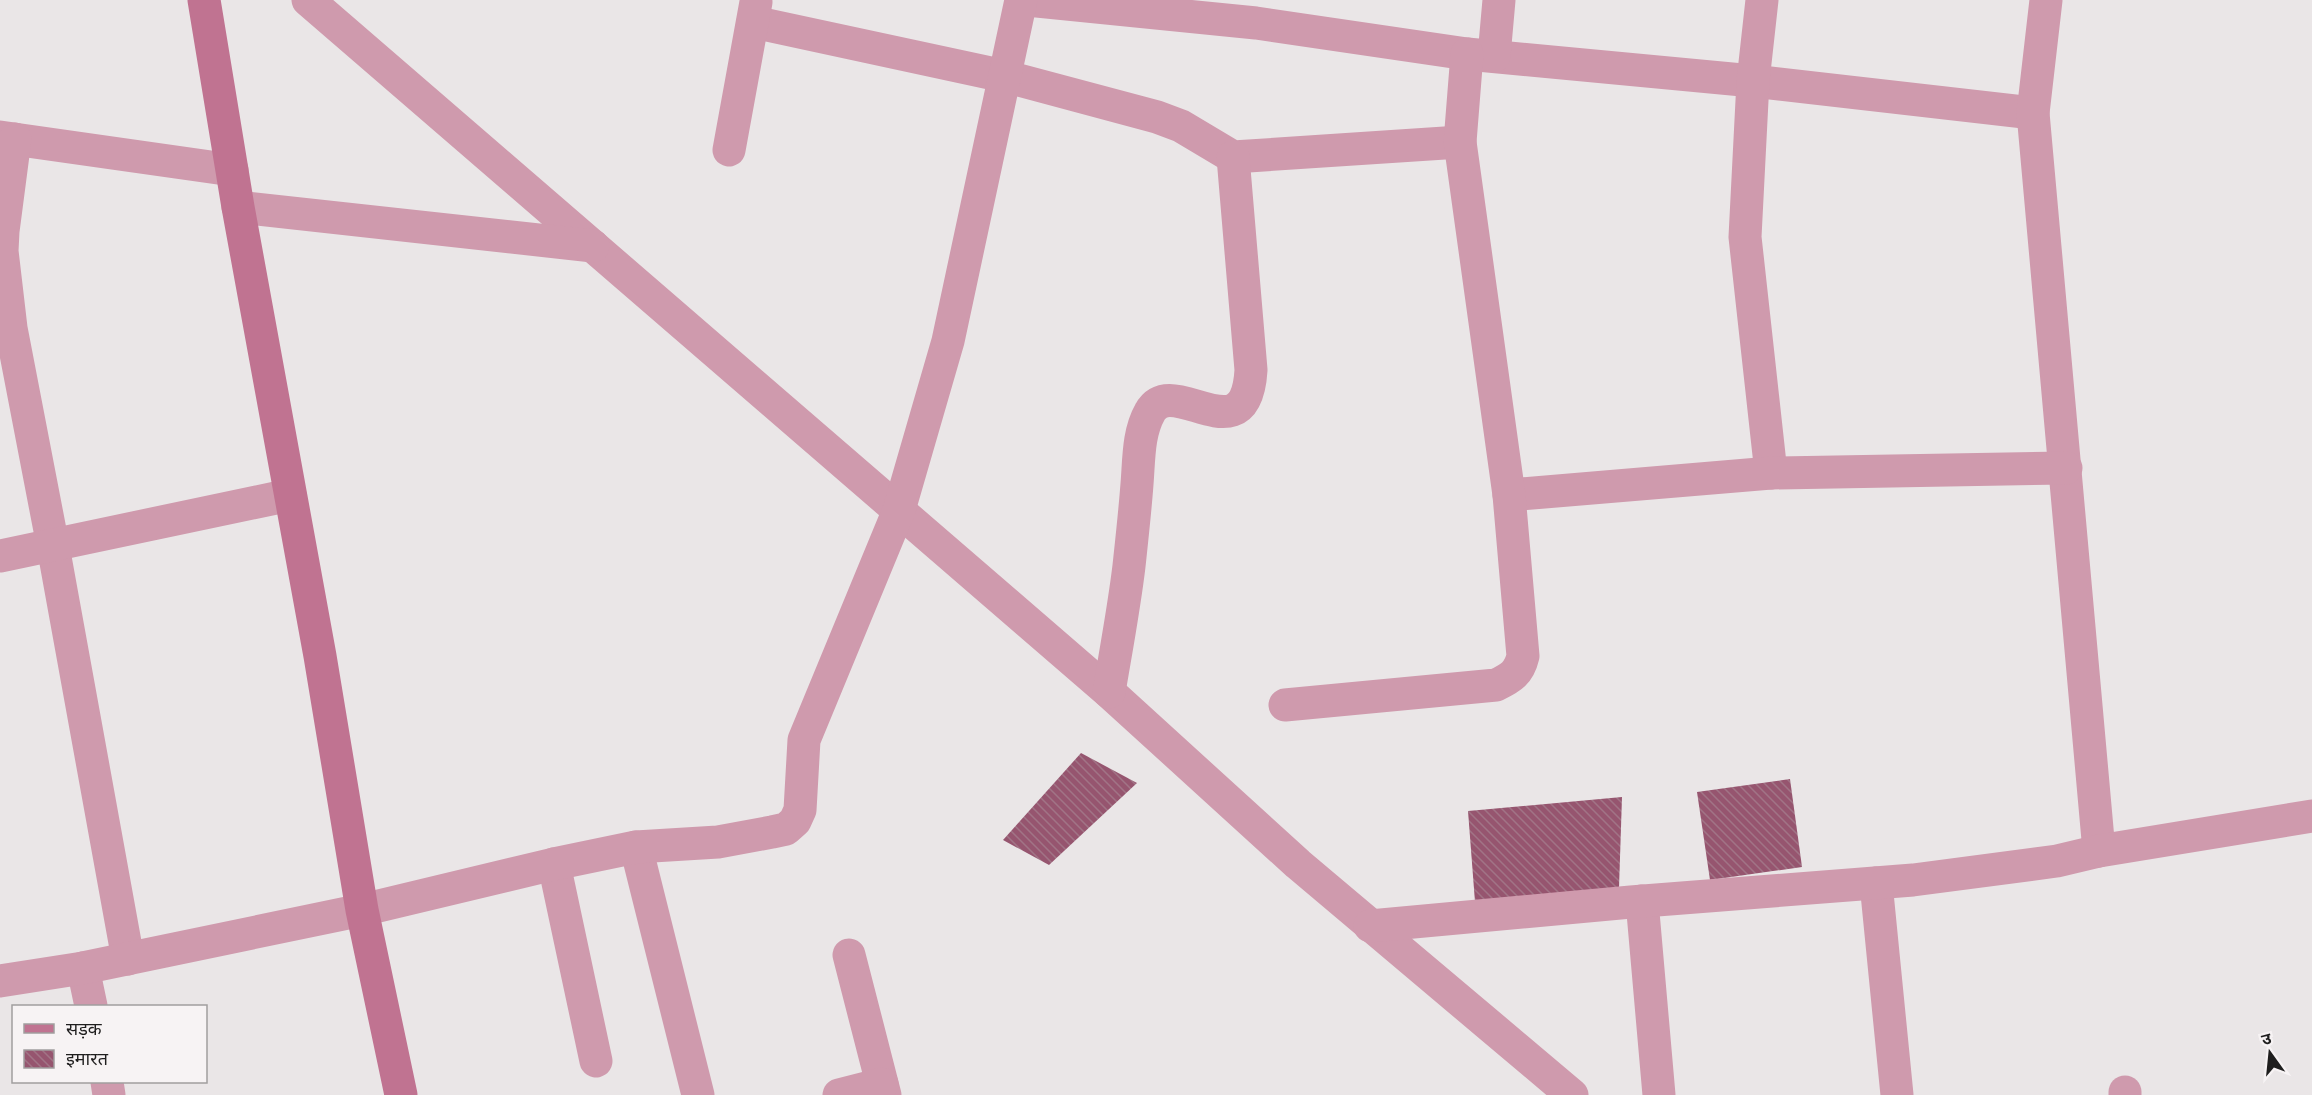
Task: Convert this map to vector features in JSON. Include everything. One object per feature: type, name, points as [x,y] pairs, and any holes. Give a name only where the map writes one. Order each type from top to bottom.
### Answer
[{"type":"street","points":[[204,0],[238,207],[320,656],[362,910],[401,1095]]},
{"type":"street","points":[[308,0],[1109,692],[1298,864],[1572,1095]]},
{"type":"street","points":[[0,981],[83,968],[362,910],[636,847],[718,842],[786,829],[795,821],[800,810],[804,740],[898,510],[948,341],[1021,0]]},
{"type":"street","points":[[1027,0],[1257,12],[1481,55],[1753,81],[2033,113]]},
{"type":"street","points":[[1285,705],[1496,685],[1511,678],[1520,668],[1523,656],[1509,495],[1460,142],[1481,55],[1499,0]]},
{"type":"street","points":[[1762,0],[1753,81],[1745,237],[1771,473]]},
{"type":"street","points":[[2046,0],[2033,113],[2100,851]]},
{"type":"street","points":[[729,150],[754,11],[1157,117],[1181,126],[1233,157],[1460,142]]},
{"type":"street","points":[[128,959],[11,328],[2,251],[8,138],[232,170]]},
{"type":"street","points":[[1109,692],[1128,569],[1141,440],[1151,410],[1157,402],[1168,399],[1222,412],[1233,410],[1245,401],[1250,390],[1251,370],[1233,157]]},
{"type":"street","points":[[238,207],[593,246]]},
{"type":"street","points":[[1509,495],[1771,473],[2066,468]]},
{"type":"street","points":[[0,556],[290,495]]},
{"type":"street","points":[[1370,926],[1642,901],[1876,883],[2057,861],[2100,851],[2312,816]]},
{"type":"street","points":[[636,847],[698,1095]]},
{"type":"street","points":[[555,864],[596,1061]]},
{"type":"street","points":[[1876,883],[1897,1095]]},
{"type":"street","points":[[1642,901],[1659,1095]]},
{"type":"street","points":[[839,1095],[883,1090],[849,955]]},
{"type":"street","points":[[83,968],[91,1005]]},
{"type":"building","points":[[1081,753],[1137,783],[1049,865],[1003,840]]},
{"type":"building","points":[[1790,779],[1802,867],[1710,880],[1697,792]]},
{"type":"building","points":[[1622,797],[1619,888],[1475,902],[1468,811]]}]
